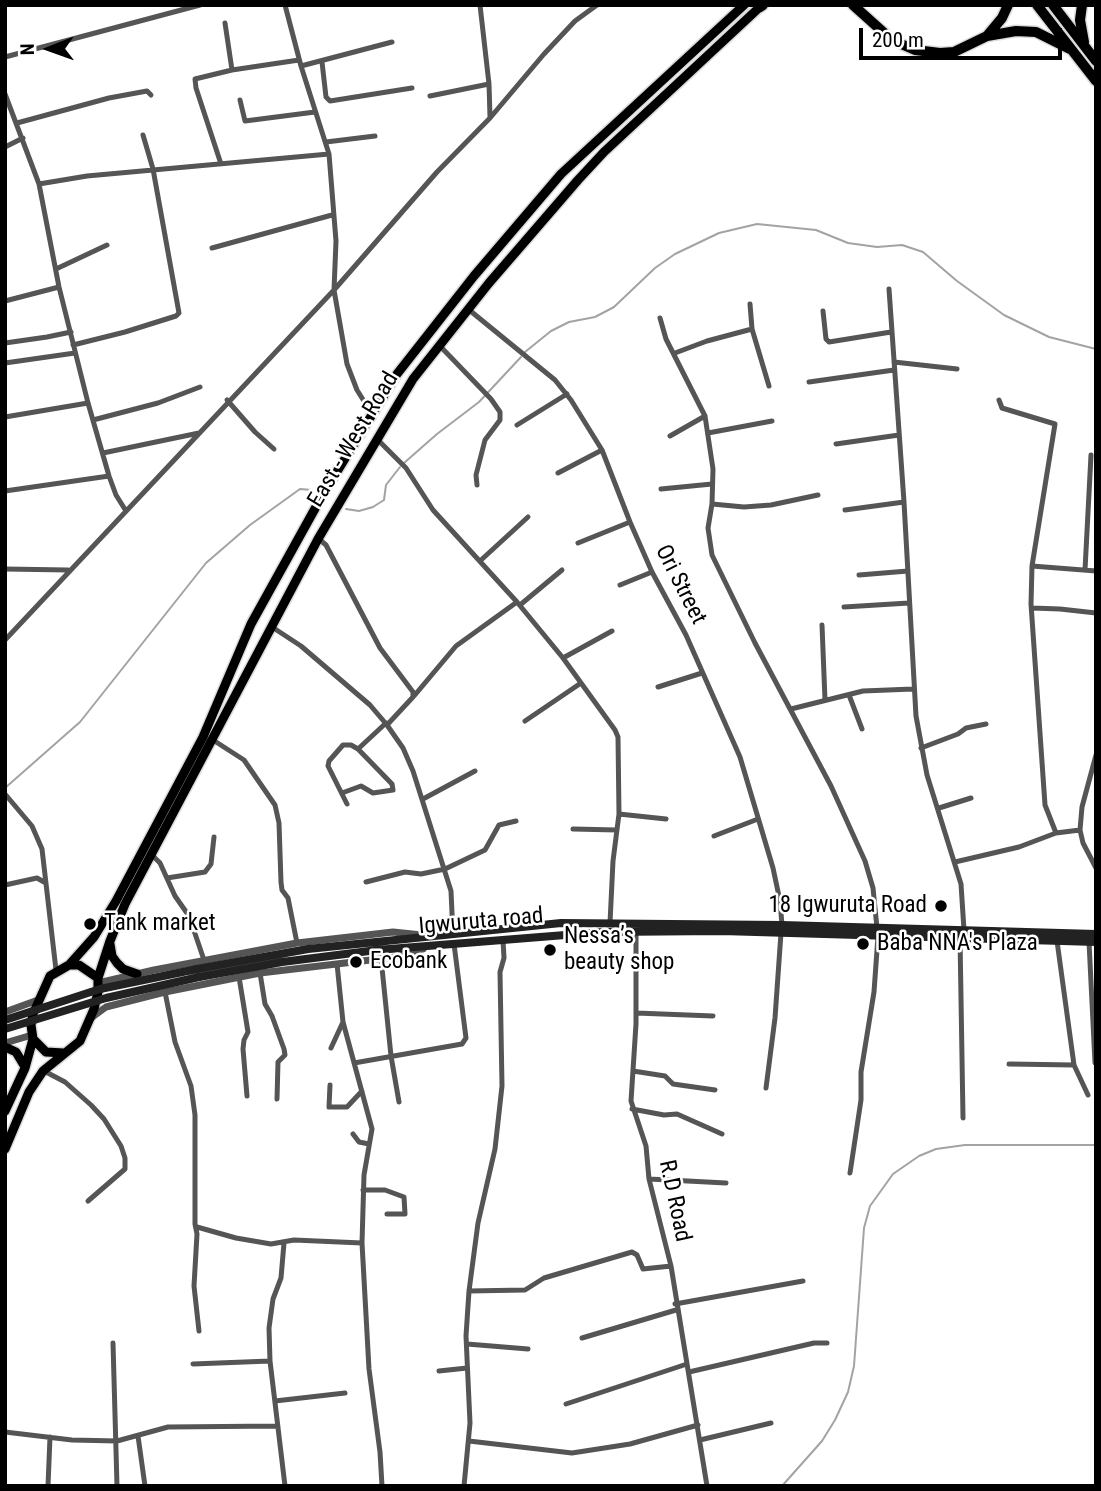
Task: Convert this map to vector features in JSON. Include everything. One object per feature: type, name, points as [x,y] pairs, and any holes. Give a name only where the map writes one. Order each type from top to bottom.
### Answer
[{"type":"highway","points":[[853,5],[892,40],[915,50],[954,52],[987,36],[1016,31],[1036,32],[1070,49]]},
{"type":"highway","points":[[987,36],[1002,18],[1008,5]]},
{"type":"highway","points":[[1037,5],[1096,82]]},
{"type":"highway","points":[[1053,5],[1096,61]]},
{"type":"highway","points":[[1082,5],[1081,30],[1088,52]]},
{"type":"main road","name":"East - West Road","points":[[69,965],[94,937],[203,737],[251,624],[322,496],[397,374],[431,328],[561,174],[744,5]]},
{"type":"main road","name":"East - West Road","points":[[98,980],[110,941],[151,854],[214,740],[318,538],[413,379],[468,309],[578,180],[694,67],[762,6]]},
{"type":"main road","points":[[687,58],[694,67]]},
{"type":"main road","points":[[169,799],[179,802]]},
{"type":"main road","name":"Igwuruta road","points":[[198,973],[431,946],[561,923],[962,934],[1096,934]]},
{"type":"main road","name":"Igwuruta road","points":[[5,1030],[198,973],[308,949],[429,936],[454,940],[503,940],[636,926]]},
{"type":"main road","name":"Igwuruta road","points":[[962,934],[1092,942]]},
{"type":"main road","points":[[110,941],[117,963],[136,974]]},
{"type":"main road","points":[[5,1111],[25,1068],[32,1037],[31,1025],[38,1000],[50,976],[56,970],[69,965],[79,965],[98,980],[96,1001],[90,1018],[80,1041],[43,1071],[29,1092],[5,1149]]},
{"type":"main road","points":[[5,1020],[100,989],[198,973]]},
{"type":"main road","points":[[32,1037],[46,1052],[67,1053]]},
{"type":"main road","points":[[5,1045],[16,1052],[25,1068]]},
{"type":"street","points":[[5,57],[200,5]]},
{"type":"street","points":[[285,5],[329,154],[336,241],[334,289],[349,371],[372,414]]},
{"type":"street","points":[[480,5],[490,118]]},
{"type":"street","points":[[5,640],[334,289],[437,172],[490,118],[544,54],[575,21],[597,5]]},
{"type":"street","points":[[225,23],[232,70]]},
{"type":"street","points":[[221,164],[195,81],[202,75],[322,62],[392,43]]},
{"type":"street","points":[[322,62],[326,97],[330,102],[412,88]]},
{"type":"street","points":[[430,96],[489,84]]},
{"type":"street","points":[[17,123],[109,98],[147,91],[151,95]]},
{"type":"street","points":[[5,94],[39,184],[75,353],[109,476],[126,511]]},
{"type":"street","points":[[240,100],[244,118],[249,122],[315,112]]},
{"type":"street","points":[[73,345],[179,313],[153,169],[142,135]]},
{"type":"street","points":[[326,142],[374,136]]},
{"type":"street","points":[[5,147],[23,138]]},
{"type":"street","points":[[39,184],[153,169],[329,154]]},
{"type":"street","points":[[212,248],[332,215]]},
{"type":"street","points":[[56,269],[107,245]]},
{"type":"street","points":[[5,301],[60,287]]},
{"type":"street","points":[[889,289],[904,502],[913,688],[927,775],[955,862],[964,905],[963,1118]]},
{"type":"street","points":[[750,304],[752,328],[769,386]]},
{"type":"street","name":"Ori Street","points":[[468,309],[555,380],[603,450],[652,572],[687,635],[740,757],[780,901],[782,929],[766,1088]]},
{"type":"street","points":[[823,310],[825,340],[828,342],[891,332]]},
{"type":"street","points":[[660,318],[666,339],[705,416],[712,455],[712,505],[708,528],[712,555],[831,786],[865,861],[873,888],[878,932],[877,966],[861,1072],[861,1100],[850,1173]]},
{"type":"street","points":[[675,353],[752,328]]},
{"type":"street","points":[[5,343],[71,331]]},
{"type":"street","points":[[439,345],[500,412],[500,420],[485,440],[476,475],[477,485]]},
{"type":"street","points":[[5,363],[75,353]]},
{"type":"street","points":[[894,362],[957,369]]},
{"type":"street","points":[[809,383],[894,369]]},
{"type":"street","points":[[93,420],[200,387]]},
{"type":"street","points":[[517,425],[567,394]]},
{"type":"street","points":[[228,400],[274,449]]},
{"type":"street","points":[[999,400],[1002,408],[1055,424],[1032,566],[1032,608],[1045,805],[1056,833]]},
{"type":"street","points":[[5,417],[89,403]]},
{"type":"street","points":[[670,436],[705,416]]},
{"type":"street","points":[[708,433],[772,421]]},
{"type":"street","points":[[103,453],[199,433]]},
{"type":"street","points":[[836,444],[899,435]]},
{"type":"street","points":[[377,439],[406,468],[429,505],[563,658],[618,737],[619,814],[613,861],[610,923]]},
{"type":"street","points":[[558,473],[603,450]]},
{"type":"street","points":[[1085,570],[1091,455]]},
{"type":"street","points":[[5,491],[109,476]]},
{"type":"street","points":[[661,489],[712,484]]},
{"type":"street","points":[[712,505],[771,505],[818,495]]},
{"type":"street","points":[[845,510],[904,502]]},
{"type":"street","points":[[480,561],[528,517]]},
{"type":"street","points":[[578,543],[630,522]]},
{"type":"street","points":[[318,538],[326,545],[380,648],[414,696]]},
{"type":"street","points":[[1032,566],[1096,571]]},
{"type":"street","points":[[5,569],[68,570]]},
{"type":"street","points":[[358,749],[414,696],[456,646],[562,570]]},
{"type":"street","points":[[859,575],[908,571]]},
{"type":"street","points":[[620,585],[652,572]]},
{"type":"street","points":[[844,607],[909,603]]},
{"type":"street","points":[[1032,608],[1096,613]]},
{"type":"street","points":[[822,625],[825,700]]},
{"type":"street","points":[[272,627],[334,673],[370,705],[386,724],[408,760],[451,891],[466,1038],[463,1044],[354,1063]]},
{"type":"street","points":[[563,658],[612,631]]},
{"type":"street","points":[[658,687],[702,673]]},
{"type":"street","points":[[525,721],[581,682]]},
{"type":"street","points":[[791,709],[872,690],[913,688]]},
{"type":"street","points":[[849,695],[862,729]]},
{"type":"street","points":[[921,748],[958,734],[966,728],[986,724]]},
{"type":"street","points":[[214,740],[244,760],[275,805],[282,890],[288,898],[297,943]]},
{"type":"street","points":[[342,793],[361,786],[375,793],[393,790],[392,784],[358,749],[343,745],[328,766],[347,804]]},
{"type":"street","points":[[1095,758],[1082,807],[1080,830],[1096,868]]},
{"type":"street","points":[[423,799],[475,771]]},
{"type":"street","points":[[5,794],[32,826],[42,849],[56,970]]},
{"type":"street","points":[[939,808],[971,798]]},
{"type":"street","points":[[619,814],[666,819]]},
{"type":"street","points":[[714,836],[758,819]]},
{"type":"street","points":[[366,882],[405,872],[415,874],[445,869],[485,850],[499,825],[516,821]]},
{"type":"street","points":[[573,829],[617,830]]},
{"type":"street","points":[[955,862],[1019,847],[1056,833],[1080,830]]},
{"type":"street","points":[[167,878],[205,872],[211,864],[214,837]]},
{"type":"street","points":[[1086,849],[1096,848]]},
{"type":"street","points":[[151,854],[157,857],[175,897],[189,916],[204,960]]},
{"type":"street","points":[[5,886],[37,878],[44,882]]},
{"type":"street","name":"R.D Road","points":[[636,926],[632,1109],[646,1146],[649,1179],[671,1266],[707,1486]]},
{"type":"street","points":[[98,980],[297,943],[393,932],[429,936]]},
{"type":"street","points":[[464,1486],[468,1441],[469,1291],[478,1223],[495,1149],[502,1086],[500,972],[505,958],[503,940]]},
{"type":"street","points":[[1057,941],[1074,1065],[1088,1095]]},
{"type":"street","points":[[1092,942],[1096,1063]]},
{"type":"street","points":[[90,1018],[106,1007],[165,992],[260,973],[396,957],[431,946]]},
{"type":"street","points":[[381,958],[391,1056],[400,1102]]},
{"type":"street","points":[[337,964],[343,1022],[372,1129],[363,1190],[362,1243],[369,1369],[382,1486]]},
{"type":"street","points":[[260,973],[265,1004],[285,1049],[285,1055],[278,1062],[277,1099]]},
{"type":"street","points":[[239,977],[248,1032],[243,1049],[247,1096]]},
{"type":"street","points":[[165,992],[175,1042],[191,1086],[195,1115],[197,1227],[194,1286],[199,1331]]},
{"type":"street","points":[[5,1012],[38,1000]]},
{"type":"street","points":[[636,1013],[713,1016]]},
{"type":"street","points":[[331,1048],[343,1022]]},
{"type":"street","points":[[5,1045],[32,1037]]},
{"type":"street","points":[[1009,1064],[1074,1065]]},
{"type":"street","points":[[43,1071],[65,1082],[91,1105],[104,1119],[121,1146],[125,1169],[88,1201]]},
{"type":"street","points":[[633,1071],[666,1076],[673,1084],[715,1090]]},
{"type":"street","points":[[330,1085],[329,1107],[347,1107],[362,1091]]},
{"type":"street","points":[[632,1109],[664,1115],[677,1114],[722,1134]]},
{"type":"street","points":[[353,1133],[359,1142],[369,1144]]},
{"type":"street","points":[[649,1179],[726,1183]]},
{"type":"street","points":[[363,1190],[385,1190],[404,1197],[404,1215],[387,1214]]},
{"type":"street","points":[[197,1227],[271,1244],[294,1240],[362,1243]]},
{"type":"street","points":[[284,1243],[281,1278],[273,1299],[269,1328],[270,1361],[285,1486]]},
{"type":"street","points":[[469,1291],[525,1290],[544,1278],[632,1252],[637,1255],[643,1269],[671,1266]]},
{"type":"street","points":[[582,1338],[676,1307],[803,1281]]},
{"type":"street","points":[[113,1343],[117,1486]]},
{"type":"street","points":[[689,1372],[814,1343],[827,1343]]},
{"type":"street","points":[[467,1344],[528,1349]]},
{"type":"street","points":[[193,1364],[270,1361]]},
{"type":"street","points":[[566,1404],[687,1364]]},
{"type":"street","points":[[439,1371],[467,1368]]},
{"type":"street","points":[[275,1401],[345,1393]]},
{"type":"street","points":[[700,1440],[771,1423]]},
{"type":"street","points":[[468,1441],[572,1452],[630,1444],[698,1425]]},
{"type":"street","points":[[5,1432],[72,1440],[117,1441],[168,1427],[278,1426]]},
{"type":"street","points":[[138,1436],[145,1486]]},
{"type":"street","points":[[48,1486],[50,1437]]},
{"type":"waterway","points":[[525,352],[551,331],[569,322],[595,317],[614,307],[655,268],[675,254],[719,233],[757,224],[816,230],[848,243],[877,247],[902,245],[923,252],[1004,315],[1049,337],[1096,349]]},
{"type":"waterway","points":[[404,463],[479,402],[521,357]]},
{"type":"waterway","points":[[346,509],[359,511],[384,500],[386,485],[400,467]]},
{"type":"waterway","points":[[5,788],[80,722],[206,563],[250,525],[300,489],[312,490]]},
{"type":"waterway","points":[[782,1486],[822,1441],[848,1392],[854,1366],[864,1228],[870,1206],[893,1174],[919,1156],[936,1149],[965,1145],[1096,1145]]},
{"type":"place","name":"18 Igwuruta Road","points":[[941,906]]},
{"type":"place","name":"Tank market","points":[[90,924]]},
{"type":"place","name":"Baba NNA's Plaza","points":[[863,944]]},
{"type":"place","name":"Nessa’s beauty shop","points":[[550,950]]},
{"type":"place","name":"Ecobank","points":[[356,962]]}]
